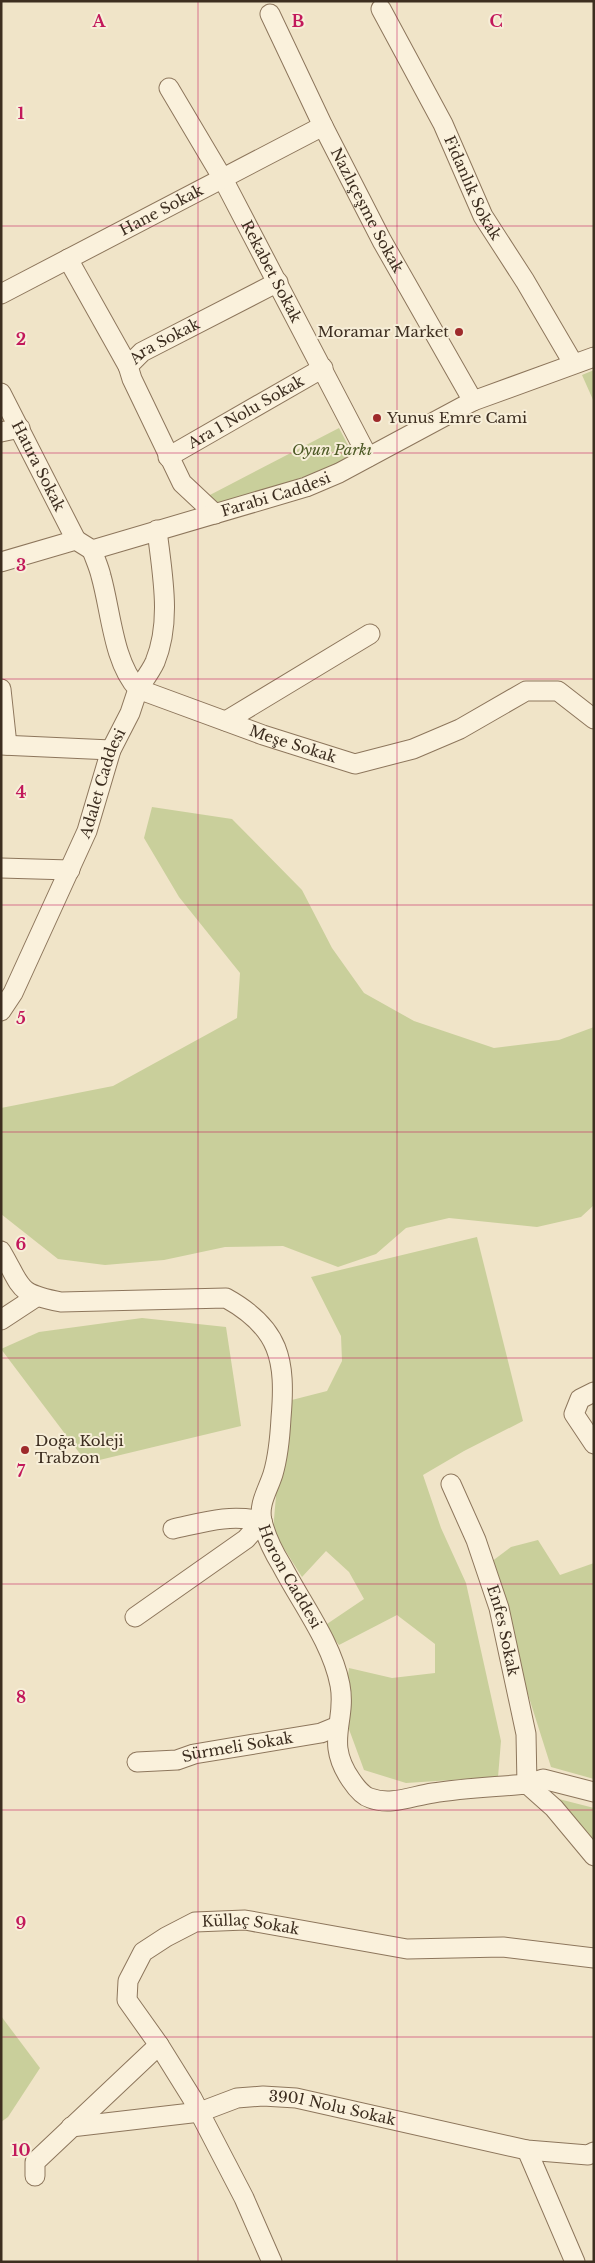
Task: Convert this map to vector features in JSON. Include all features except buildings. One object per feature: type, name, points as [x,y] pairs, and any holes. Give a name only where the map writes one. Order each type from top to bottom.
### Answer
[{"type":"street","name":"Fidanlık Sokak","points":[[381,9],[443,124],[483,216],[573,363]]},
{"type":"street","name":"Nazlıçeşme Sokak","points":[[270,14],[322,126],[382,241],[473,401]]},
{"type":"street","name":"Rekabet Sokak","points":[[169,88],[223,179],[368,457]]},
{"type":"street","name":"Hane Sokak","points":[[1,294],[322,126]]},
{"type":"street","points":[[68,259],[128,366]]},
{"type":"street","name":"Ara Sokak","points":[[215,514],[182,483],[132,379],[128,366],[142,352],[278,282]]},
{"type":"street","name":"Farabi Caddesi","points":[[92,550],[306,487],[339,473],[473,401],[573,363],[594,357]]},
{"type":"street","name":"Ara 1 Nolu Sokak","points":[[168,457],[323,368]]},
{"type":"street","name":"Hatıra Sokak","points":[[1,393],[76,540]]},
{"type":"street","points":[[1,432],[20,428]]},
{"type":"street","points":[[1,562],[76,540],[92,550],[101,575],[117,645],[129,679],[138,689],[155,662],[162,634],[164,598],[157,530]]},
{"type":"street","points":[[226,721],[370,634]]},
{"type":"street","points":[[1,689],[4,745],[111,750]]},
{"type":"street","name":"Meşe Sokak","points":[[138,689],[355,764],[413,749],[460,729],[526,691],[558,691],[594,719]]},
{"type":"street","name":"Adalet Caddesi","points":[[1,1011],[13,993],[87,831],[111,750],[130,713],[138,689]]},
{"type":"street","points":[[1,868],[70,870]]},
{"type":"street","points":[[1,1251],[21,1288],[36,1297],[1,1320]]},
{"type":"street","name":"Horon Caddesi","points":[[36,1297],[61,1302],[226,1298],[247,1309],[268,1333],[280,1354],[284,1387],[279,1439],[273,1474],[262,1504],[262,1521],[273,1550],[333,1660],[340,1686],[336,1743],[343,1769],[355,1785],[369,1798],[392,1801],[433,1793],[527,1784],[542,1779],[594,1792]]},
{"type":"street","points":[[594,1392],[580,1399],[574,1414],[594,1444]]},
{"type":"street","name":"Enfes Sokak","points":[[451,1484],[476,1540],[499,1608],[526,1734],[527,1784]]},
{"type":"street","points":[[173,1530],[225,1518],[242,1517],[262,1521]]},
{"type":"street","points":[[135,1617],[246,1539],[262,1521]]},
{"type":"street","name":"Sürmeli Sokak","points":[[137,1762],[177,1760],[194,1754],[320,1733],[338,1726]]},
{"type":"street","points":[[527,1784],[554,1808],[594,1856]]},
{"type":"street","name":"Küllaç Sokak","points":[[272,2262],[244,2198],[200,2112],[159,2045],[128,2000],[128,1981],[143,1952],[195,1922],[245,1920],[407,1949],[503,1947],[594,1958]]},
{"type":"street","points":[[35,2176],[35,2162],[159,2045]]},
{"type":"street","name":"3901 Nolu Sokak","points":[[71,2127],[200,2112],[237,2098],[263,2096],[296,2098],[527,2150],[588,2155],[594,2152]]},
{"type":"street","points":[[527,2150],[575,2262]]},
{"type":"green space","points":[[594,370],[594,402],[582,375]]},
{"type":"green space","name":"Oyun Parkı","points":[[339,428],[350,449],[344,463],[216,507],[208,496]]},
{"type":"green space","points":[[152,807],[232,819],[302,890],[332,948],[364,993],[414,1021],[494,1048],[559,1040],[594,1027],[594,1205],[581,1217],[537,1227],[449,1218],[406,1228],[376,1254],[338,1267],[283,1246],[225,1247],[164,1260],[105,1265],[58,1259],[1,1214],[1,1108],[113,1086],[237,1018],[240,973],[179,897],[144,838]]},
{"type":"green space","points":[[477,1237],[523,1421],[464,1451],[423,1475],[441,1528],[466,1583],[501,1741],[498,1777],[406,1783],[364,1770],[343,1713],[349,1668],[392,1678],[435,1673],[435,1644],[397,1615],[339,1645],[324,1626],[364,1599],[349,1572],[326,1551],[302,1577],[273,1531],[284,1402],[327,1391],[342,1361],[341,1336],[311,1277]]},
{"type":"green space","points":[[142,1318],[226,1327],[241,1426],[87,1463],[1,1349],[39,1332]]},
{"type":"green space","points":[[538,1540],[560,1575],[594,1563],[594,1779],[551,1767],[487,1565],[511,1547]]},
{"type":"green space","points":[[555,1798],[594,1808],[594,1844]]},
{"type":"green space","points":[[1,2016],[40,2068],[8,2117],[1,2122]]},
{"type":"place","name":"Moramar Market","points":[[459,332]]},
{"type":"place","name":"Yunus Emre Cami","points":[[377,418]]},
{"type":"place","name":"Doğa Koleji Trabzon","points":[[25,1450]]}]
